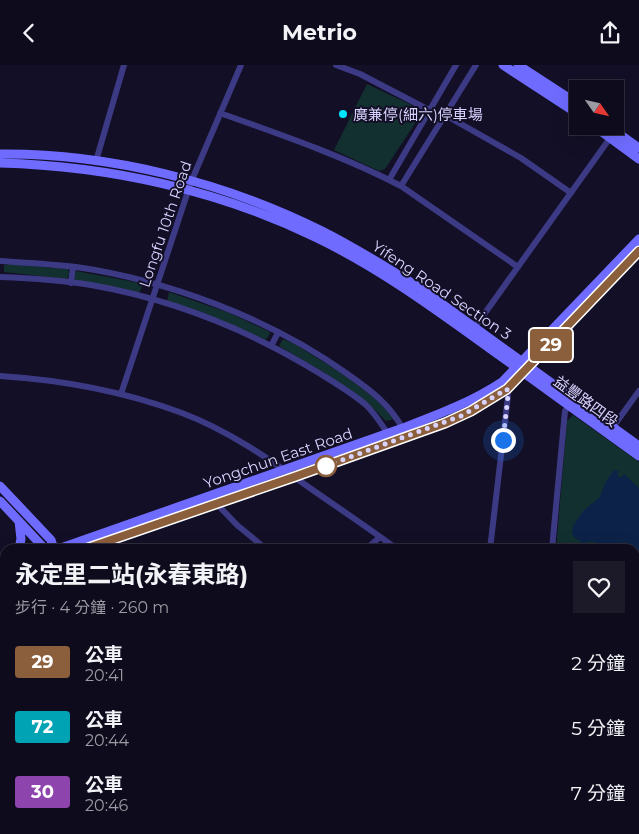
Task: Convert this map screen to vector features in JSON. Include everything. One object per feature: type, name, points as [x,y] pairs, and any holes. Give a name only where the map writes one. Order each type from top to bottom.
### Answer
[{"type":"street","points":[[96,161],[124,65]]},
{"type":"street","name":"Longfu 10th Road","points":[[122,394],[190,186],[241,65]]},
{"type":"street","points":[[336,65],[360,74],[431,111]]},
{"type":"street","points":[[389,181],[456,65]]},
{"type":"street","points":[[400,187],[476,65]]},
{"type":"street","points":[[503,65],[569,108]]},
{"type":"street","points":[[518,65],[569,98]]},
{"type":"street","points":[[220,113],[338,156],[389,181],[518,267]]},
{"type":"street","points":[[444,115],[521,158],[570,193]]},
{"type":"street","points":[[606,135],[639,159]]},
{"type":"street","points":[[621,135],[639,148]]},
{"type":"street","points":[[475,327],[610,138]]},
{"type":"street","name":"Yifeng Road Section 3","points":[[0,154],[43,155],[96,161],[248,200],[322,231],[390,269],[475,327],[523,367]]},
{"type":"street","name":"Yifeng Road Section 3","points":[[0,163],[48,165],[108,172],[190,186],[244,207],[342,251],[416,295],[523,367]]},
{"type":"street","points":[[523,367],[639,239]]},
{"type":"street","points":[[523,367],[639,251]]},
{"type":"street","points":[[0,261],[73,267],[157,285],[188,294],[230,311],[278,333],[332,363],[374,393],[396,415],[405,433]]},
{"type":"street","points":[[71,283],[73,267]]},
{"type":"street","points":[[0,277],[95,286],[152,299],[228,325],[271,346],[325,377],[365,404],[381,422],[390,438]]},
{"type":"street","points":[[271,346],[278,333]]},
{"type":"street","points":[[523,367],[639,446]]},
{"type":"street","name":"Yongchun East Road","points":[[70,544],[285,470],[461,416],[504,386],[523,367]]},
{"type":"street","name":"益豐路四段","points":[[523,367],[569,406],[639,456]]},
{"type":"street","points":[[0,376],[58,381],[122,394],[184,414],[229,436],[285,470],[390,544]]},
{"type":"street","points":[[491,544],[505,428],[504,386]]},
{"type":"street","points":[[613,427],[639,391]]},
{"type":"street","points":[[552,544],[565,411],[569,406]]},
{"type":"street","name":"Yongchun East Road","points":[[99,544],[294,477],[390,438]]},
{"type":"street","points":[[0,486],[53,544]]},
{"type":"street","points":[[0,501],[41,544]]},
{"type":"street","points":[[216,503],[258,544]]},
{"type":"street","points":[[19,520],[20,544]]},
{"type":"street","points":[[372,544],[380,537]]},
{"type":"green space","points":[[367,84],[418,108],[420,116],[385,169],[379,171],[334,150]]},
{"type":"green space","points":[[4,265],[68,269],[69,274],[67,279],[4,272]]},
{"type":"green space","points":[[76,271],[143,285],[139,293],[76,280],[74,279]]},
{"type":"green space","points":[[169,292],[229,313],[270,333],[266,340],[207,314],[167,301]]},
{"type":"green space","points":[[283,339],[303,349],[357,384],[394,419],[386,421],[373,408],[325,373],[279,346]]},
{"type":"green space","points":[[573,415],[639,462],[639,544],[556,544],[567,421]]},
{"type":"water","points":[[614,470],[619,471],[617,475],[621,478],[624,474],[639,488],[639,544],[596,544],[592,541],[582,543],[574,537],[572,533],[573,526],[583,511],[600,497],[605,483]]},
{"type":"bus line","name":"29","points":[[98,544],[294,477],[445,423],[471,411],[507,389],[639,251]]},
{"type":"place","name":"廣兼停(細六)停車場","points":[[343,114]]},
{"type":"route","points":[[326,466],[445,423],[482,405],[507,389],[508,396],[503,440]]}]
